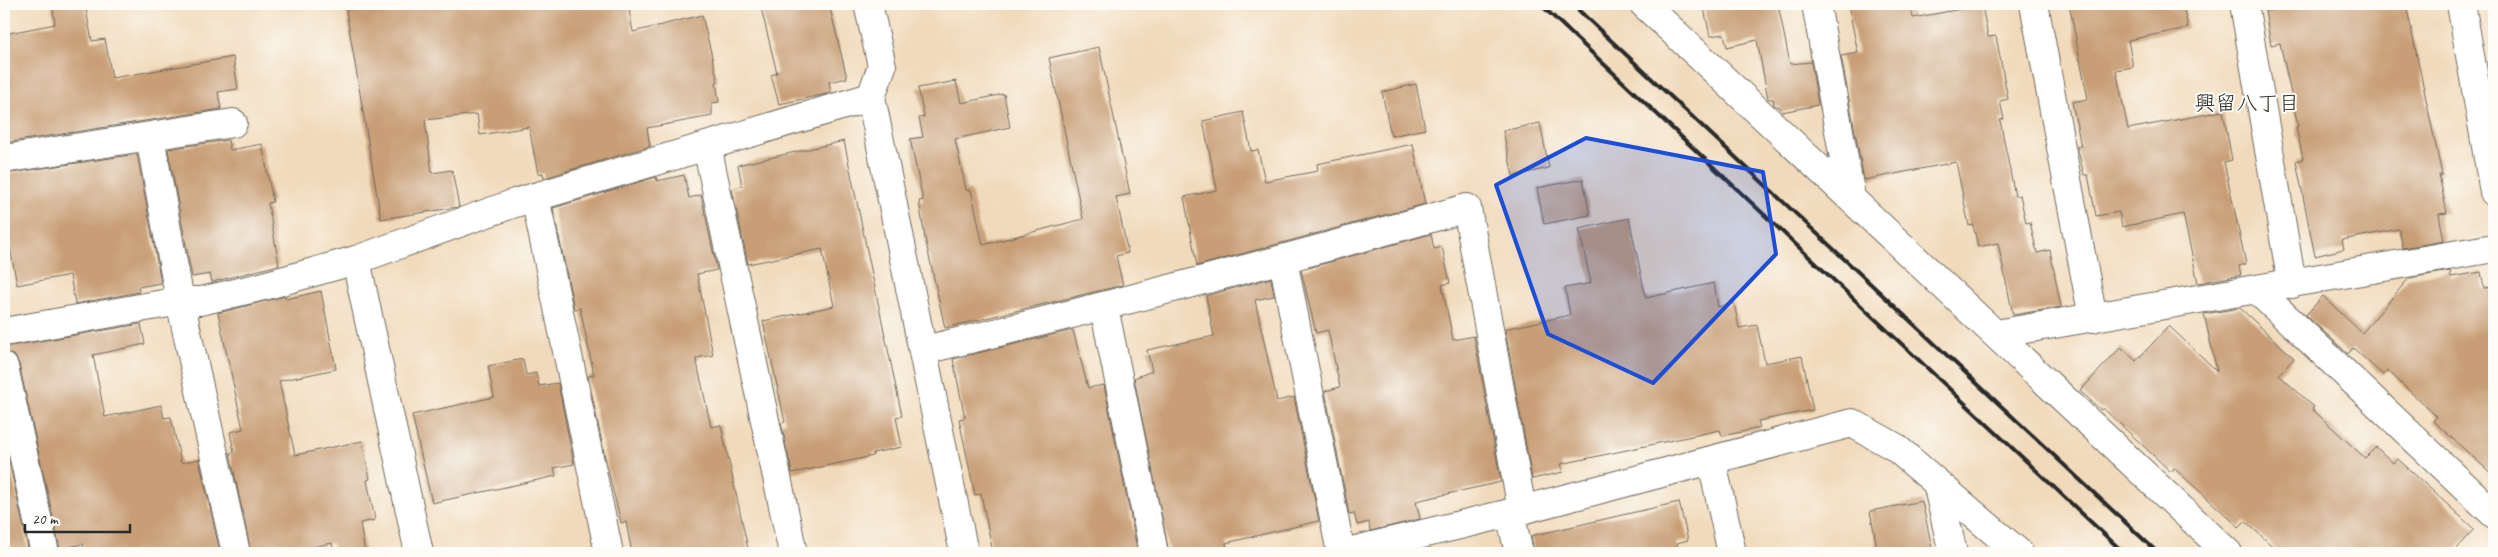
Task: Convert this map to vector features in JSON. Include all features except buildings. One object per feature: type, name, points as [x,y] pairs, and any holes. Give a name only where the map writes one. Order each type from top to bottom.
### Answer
[{"type":"street","points":[[868,4],[882,66],[871,97],[964,553]]},
{"type":"street","points":[[1644,4],[2228,553]]},
{"type":"street","points":[[1816,4],[1851,197]]},
{"type":"street","points":[[2034,4],[2092,318]]},
{"type":"street","points":[[2244,4],[2292,284]]},
{"type":"street","points":[[2461,4],[2494,192]]},
{"type":"street","points":[[4,332],[180,300],[200,301],[264,286],[356,260],[535,197],[871,97]]},
{"type":"street","points":[[4,159],[233,123]]},
{"type":"street","points":[[150,137],[180,300],[236,553]]},
{"type":"street","points":[[707,146],[793,553]]},
{"type":"street","points":[[535,197],[609,553]]},
{"type":"street","points":[[924,350],[1104,307],[1283,260],[1467,208],[1516,512],[1519,553]]},
{"type":"street","points":[[1996,334],[2494,248]]},
{"type":"street","points":[[356,260],[420,553]]},
{"type":"street","points":[[1283,260],[1342,553],[1516,512],[1712,462],[1852,423],[1895,447],[2019,553]]},
{"type":"street","points":[[2257,290],[2494,514]]},
{"type":"street","points":[[1104,307],[1154,553]]},
{"type":"street","points":[[4,367],[45,553]]},
{"type":"street","points":[[1712,462],[1732,553]]},
{"type":"street","points":[[1937,483],[1953,553]]},
{"type":"highlighted area","points":[[1586,138],[1763,172],[1776,254],[1653,383],[1548,334],[1496,185]]},
{"type":"railway","points":[[1540,4],[2124,553]]},
{"type":"railway","points":[[1572,4],[2158,553]]},
{"type":"district","name":"興留八丁目","points":[[2247,103]]}]
